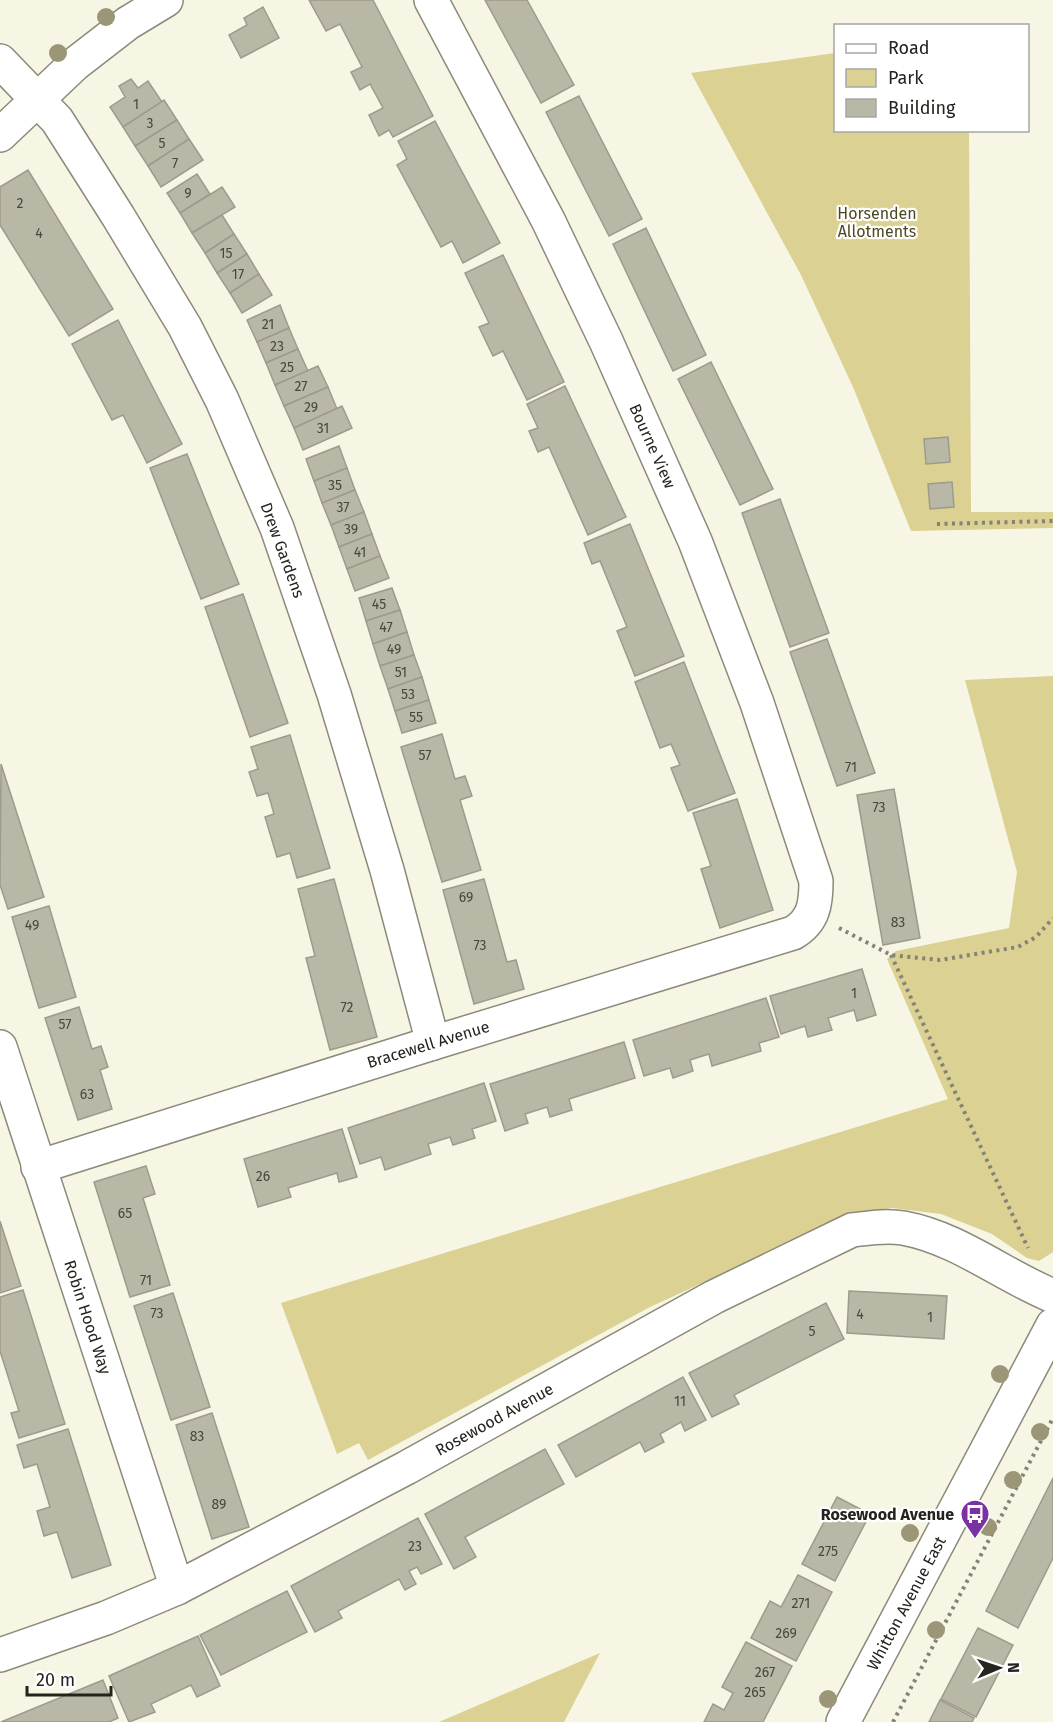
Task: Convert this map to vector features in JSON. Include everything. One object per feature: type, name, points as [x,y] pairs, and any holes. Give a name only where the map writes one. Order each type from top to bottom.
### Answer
[{"type":"street","points":[[0,135],[75,64],[128,23],[166,0]]},
{"type":"street","name":"Bourne View","points":[[431,0],[558,240],[606,341],[695,541],[757,703],[816,881],[816,904],[811,914]]},
{"type":"street","name":"Drew Gardens","points":[[0,61],[57,120],[184,327],[222,400],[272,518],[334,694],[387,870],[433,1043]]},
{"type":"street","name":"Bracewell Avenue","points":[[38,1167],[793,933],[804,927],[811,914]]},
{"type":"street","name":"Robin Hood Way","points":[[0,1047],[177,1588]]},
{"type":"street","name":"Rosewood Avenue","points":[[0,1655],[106,1618],[177,1588],[395,1473],[714,1297],[852,1230],[877,1226],[902,1228],[934,1236],[973,1253],[1041,1291]]},
{"type":"street","name":"Whitton Avenue East","points":[[843,1722],[1053,1325]]},
{"type":"path","points":[[937,524],[1053,521]]},
{"type":"path","points":[[811,914],[891,955],[940,960],[1018,947],[1036,937],[1053,918]]},
{"type":"path","points":[[891,955],[1036,1267],[1041,1291]]},
{"type":"path","points":[[893,1722],[1053,1418]]},
{"type":"green space","name":"Horsenden Allotments","points":[[834,53],[834,132],[969,132],[971,512],[1053,512],[1053,528],[911,531],[853,387],[801,275],[691,73]]},
{"type":"green space","points":[[1053,676],[1053,1252],[1039,1261],[1027,1258],[992,1234],[941,1214],[892,1208],[855,1213],[650,1307],[368,1460],[359,1443],[337,1454],[281,1303],[948,1099],[887,959],[896,951],[1009,928],[1017,872],[965,680]]},
{"type":"green space","points":[[600,1653],[564,1722],[439,1722]]},
{"type":"building","points":[[309,0],[373,0],[433,116],[393,137],[389,130],[379,136],[369,115],[383,108],[370,84],[360,90],[351,72],[362,67],[340,24],[326,31]]},
{"type":"building","points":[[485,0],[527,0],[574,85],[541,103]]},
{"type":"building","points":[[263,7],[279,38],[241,58],[229,35],[247,25],[244,18]]},
{"type":"building","points":[[131,79],[138,88],[148,81],[162,102],[123,127],[110,107],[125,97],[119,86]]},
{"type":"building","points":[[579,96],[642,219],[609,236],[546,112]]},
{"type":"building","points":[[164,100],[177,120],[135,146],[123,127]]},
{"type":"building","points":[[177,120],[189,139],[148,166],[135,146]]},
{"type":"building","points":[[435,121],[500,243],[463,263],[452,241],[441,247],[397,165],[407,159],[398,141]]},
{"type":"building","points":[[189,139],[203,160],[161,187],[148,166]]},
{"type":"building","points":[[28,170],[113,309],[69,336],[0,225],[0,187]]},
{"type":"building","points":[[197,174],[210,194],[180,213],[167,193]]},
{"type":"building","points":[[222,187],[235,207],[192,233],[180,213]]},
{"type":"building","points":[[222,215],[234,234],[205,253],[192,233]]},
{"type":"building","points":[[646,228],[706,355],[673,371],[613,244]]},
{"type":"building","points":[[234,234],[247,254],[217,273],[205,253]]},
{"type":"building","points":[[247,254],[259,274],[230,293],[217,273]]},
{"type":"building","points":[[503,255],[564,382],[527,400],[503,351],[493,356],[479,327],[489,323],[465,273]]},
{"type":"building","points":[[259,274],[272,295],[242,313],[230,293]]},
{"type":"building","points":[[280,305],[289,328],[257,342],[247,320]]},
{"type":"building","points":[[118,320],[182,444],[147,463],[123,415],[112,420],[72,344]]},
{"type":"building","points":[[289,328],[298,349],[266,363],[257,342]]},
{"type":"building","points":[[298,349],[308,371],[275,385],[266,363]]},
{"type":"building","points":[[711,362],[773,489],[740,505],[678,379]]},
{"type":"building","points":[[318,366],[328,387],[284,406],[275,385]]},
{"type":"building","points":[[565,386],[626,517],[588,535],[549,447],[538,452],[529,431],[538,428],[527,404]]},
{"type":"building","points":[[328,387],[337,409],[294,428],[284,406]]},
{"type":"building","points":[[342,406],[352,428],[303,450],[294,428]]},
{"type":"building","points":[[948,437],[950,462],[926,464],[924,439]]},
{"type":"building","points":[[339,446],[347,468],[314,481],[306,459]]},
{"type":"building","points":[[187,454],[239,584],[201,599],[150,468]]},
{"type":"building","points":[[347,468],[355,490],[322,503],[314,481]]},
{"type":"building","points":[[952,482],[954,507],[930,509],[928,484]]},
{"type":"building","points":[[355,490],[364,512],[331,525],[322,503]]},
{"type":"building","points":[[780,499],[829,633],[790,647],[742,513]]},
{"type":"building","points":[[364,512],[372,534],[339,547],[331,525]]},
{"type":"building","points":[[630,524],[684,656],[635,676],[617,631],[627,627],[600,561],[592,564],[584,543]]},
{"type":"building","points":[[372,534],[380,556],[347,569],[339,547]]},
{"type":"building","points":[[380,556],[389,578],[355,591],[347,569]]},
{"type":"building","points":[[392,588],[400,610],[366,621],[359,598]]},
{"type":"building","points":[[243,594],[288,723],[250,737],[205,607]]},
{"type":"building","points":[[400,610],[407,632],[373,644],[366,621]]},
{"type":"building","points":[[407,632],[414,655],[380,666],[373,644]]},
{"type":"building","points":[[827,639],[875,773],[837,786],[790,652]]},
{"type":"building","points":[[414,655],[422,677],[388,689],[380,666]]},
{"type":"building","points":[[684,662],[735,793],[688,811],[671,768],[680,765],[671,744],[660,748],[635,682]]},
{"type":"building","points":[[422,677],[429,700],[395,711],[388,689]]},
{"type":"building","points":[[429,700],[436,723],[402,733],[395,711]]},
{"type":"building","points":[[442,734],[455,779],[465,776],[472,796],[460,800],[481,870],[442,882],[401,747]]},
{"type":"building","points":[[290,735],[330,868],[297,878],[290,853],[277,857],[265,817],[274,814],[268,793],[257,796],[249,772],[258,769],[251,747]]},
{"type":"building","points":[[1,764],[44,897],[8,909],[0,885]]},
{"type":"building","points":[[894,789],[920,938],[883,945],[857,795]]},
{"type":"building","points":[[737,799],[773,910],[720,928],[701,869],[711,866],[693,813]]},
{"type":"building","points":[[334,879],[377,1037],[330,1050],[306,958],[315,956],[298,889]]},
{"type":"building","points":[[484,879],[507,962],[516,960],[524,989],[474,1004],[443,890]]},
{"type":"building","points":[[49,906],[76,997],[39,1008],[12,917]]},
{"type":"building","points":[[862,969],[876,1015],[857,1021],[854,1010],[828,1018],[832,1030],[808,1037],[805,1026],[781,1034],[770,996]]},
{"type":"building","points":[[766,998],[779,1037],[759,1043],[761,1051],[712,1066],[709,1054],[690,1060],[693,1071],[673,1078],[670,1068],[644,1076],[633,1040]]},
{"type":"building","points":[[79,1007],[92,1049],[101,1046],[108,1067],[100,1070],[112,1109],[78,1120],[45,1018]]},
{"type":"building","points":[[624,1042],[635,1078],[569,1099],[572,1110],[550,1117],[547,1107],[525,1114],[528,1123],[505,1131],[490,1084]]},
{"type":"building","points":[[484,1083],[496,1121],[472,1129],[475,1138],[453,1145],[450,1137],[428,1144],[431,1154],[385,1170],[381,1157],[360,1164],[348,1128]]},
{"type":"building","points":[[342,1129],[357,1177],[339,1182],[337,1173],[288,1188],[291,1197],[258,1207],[244,1159]]},
{"type":"building","points":[[146,1166],[155,1194],[143,1198],[170,1285],[130,1297],[94,1182]]},
{"type":"building","points":[[0,1221],[21,1286],[0,1293]]},
{"type":"building","points":[[23,1290],[65,1424],[19,1438],[11,1413],[19,1411],[0,1351],[0,1297]]},
{"type":"building","points":[[849,1291],[947,1296],[944,1339],[847,1333]]},
{"type":"building","points":[[173,1293],[210,1407],[171,1420],[134,1306]]},
{"type":"building","points":[[826,1303],[844,1339],[734,1395],[739,1404],[712,1417],[689,1373]]},
{"type":"building","points":[[683,1377],[706,1420],[685,1431],[681,1422],[660,1434],[664,1442],[645,1452],[640,1442],[576,1477],[558,1445]]},
{"type":"building","points":[[212,1413],[249,1527],[212,1539],[176,1425]]},
{"type":"building","points":[[68,1429],[111,1565],[72,1578],[57,1532],[44,1536],[37,1511],[50,1507],[37,1464],[24,1468],[17,1445]]},
{"type":"building","points":[[545,1449],[564,1484],[465,1537],[476,1557],[454,1569],[425,1514]]},
{"type":"building","points":[[1053,1478],[1053,1558],[1018,1628],[986,1611]]},
{"type":"building","points":[[837,1497],[870,1514],[835,1581],[802,1564]]},
{"type":"building","points":[[418,1518],[442,1564],[421,1574],[417,1567],[409,1571],[416,1584],[405,1590],[399,1579],[338,1611],[342,1618],[315,1632],[291,1586]]},
{"type":"building","points":[[798,1575],[832,1592],[796,1661],[751,1638],[770,1601],[781,1607]]},
{"type":"building","points":[[287,1591],[307,1632],[221,1675],[200,1635]]},
{"type":"building","points":[[978,1628],[1013,1645],[976,1717],[941,1699]]},
{"type":"building","points":[[198,1636],[220,1686],[197,1697],[191,1685],[151,1704],[155,1712],[129,1722],[109,1676]]},
{"type":"building","points":[[746,1642],[792,1666],[763,1722],[704,1722],[713,1704],[724,1710],[733,1693],[722,1687]]},
{"type":"building","points":[[103,1680],[118,1718],[109,1722],[1,1722]]},
{"type":"building","points":[[940,1700],[974,1718],[972,1722],[929,1722]]},
{"type":"place","name":"Rosewood Avenue","points":[[975,1540]]}]
